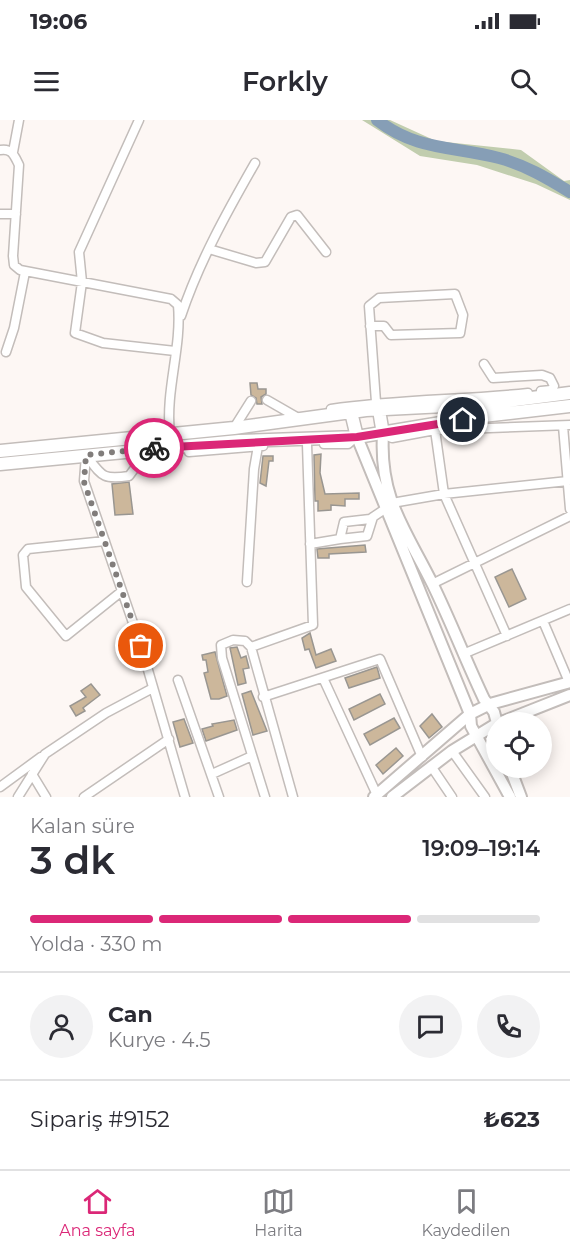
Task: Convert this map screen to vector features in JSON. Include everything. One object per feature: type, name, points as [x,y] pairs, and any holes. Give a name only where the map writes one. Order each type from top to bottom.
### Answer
[{"type":"highway","points":[[0,451],[234,428],[296,417],[351,412],[378,406],[484,404],[570,391]]},
{"type":"highway","points":[[378,406],[383,434]]},
{"type":"highway","points":[[0,464],[239,441],[357,437],[483,416],[570,406]]},
{"type":"highway","points":[[351,412],[357,437]]},
{"type":"main road","points":[[383,434],[381,463],[389,506],[432,584],[463,654],[488,705],[494,712]]},
{"type":"main road","points":[[357,437],[389,506],[470,714],[471,726],[478,735],[510,797]]},
{"type":"main road","points":[[376,796],[470,714],[488,705],[569,682]]},
{"type":"main road","points":[[522,712],[570,695]]},
{"type":"main road","points":[[397,795],[452,751],[486,730]]},
{"type":"main road","points":[[514,778],[521,797]]},
{"type":"street","points":[[19,120],[13,152],[19,165],[14,265],[25,272],[107,289],[171,299],[178,305],[179,320]]},
{"type":"street","points":[[139,120],[79,252],[82,282],[75,333],[103,343],[175,351]]},
{"type":"street","points":[[0,150],[13,152]]},
{"type":"street","points":[[170,434],[169,400],[179,320],[190,287],[255,163]]},
{"type":"street","points":[[0,214],[16,214]]},
{"type":"street","points":[[209,249],[256,263],[265,262],[291,217],[297,215],[326,252]]},
{"type":"street","points":[[6,352],[14,328],[25,272]]},
{"type":"street","points":[[370,326],[384,326],[391,335],[460,333],[463,315],[455,294],[379,298],[369,306],[370,326],[378,406]]},
{"type":"street","points":[[484,364],[493,378],[542,375],[550,378],[554,386],[570,391]]},
{"type":"street","points":[[267,400],[296,417],[378,406],[551,390],[554,386]]},
{"type":"street","points":[[234,428],[251,401]]},
{"type":"street","points":[[383,434],[392,438],[435,430],[566,425],[570,509]]},
{"type":"street","points":[[435,430],[444,494],[507,636]]},
{"type":"street","points":[[141,459],[161,454],[258,446],[348,444],[357,437]]},
{"type":"street","points":[[251,647],[313,626],[307,444]]},
{"type":"street","points":[[247,582],[254,469],[258,446]]},
{"type":"street","points":[[86,455],[102,476],[108,478],[129,476],[151,448]]},
{"type":"street","points":[[86,455],[84,482],[122,591],[185,797]]},
{"type":"street","points":[[340,539],[344,522],[373,517],[389,506],[444,494],[568,481]]},
{"type":"street","points":[[432,584],[570,516]]},
{"type":"street","points":[[310,544],[367,536],[373,517]]},
{"type":"street","points":[[105,540],[28,549],[23,555],[26,587],[66,636],[122,591]]},
{"type":"street","points":[[463,654],[570,609]]},
{"type":"street","points":[[543,621],[569,682]]},
{"type":"street","points":[[265,797],[222,658],[221,645],[232,640],[245,641],[251,647],[263,697],[293,797]]},
{"type":"street","points":[[263,697],[380,659],[422,757]]},
{"type":"street","points":[[323,678],[376,796]]},
{"type":"street","points":[[178,680],[219,797]]},
{"type":"street","points":[[0,787],[106,713],[153,688]]},
{"type":"street","points":[[84,797],[168,739]]},
{"type":"street","points":[[452,751],[485,797]]},
{"type":"street","points":[[18,797],[45,754]]},
{"type":"street","points":[[212,774],[252,756]]},
{"type":"street","points":[[432,766],[452,797]]},
{"type":"street","points":[[32,774],[46,797]]},
{"type":"green space","points":[[362,120],[390,120],[436,141],[521,150],[564,181],[570,180],[570,200],[536,184],[477,165],[420,156]]},
{"type":"building","points":[[250,383],[257,383],[258,389],[266,389],[266,394],[261,397],[262,404],[257,404],[256,398],[251,395]]},
{"type":"building","points":[[321,454],[320,473],[325,494],[359,493],[359,499],[345,499],[345,506],[331,505],[331,510],[318,511],[318,501],[315,501],[314,455]]},
{"type":"building","points":[[263,456],[273,456],[273,461],[269,461],[266,486],[260,483]]},
{"type":"building","points":[[129,482],[133,514],[115,515],[112,484]]},
{"type":"building","points":[[365,545],[366,552],[329,554],[329,558],[318,558],[317,549]]},
{"type":"building","points":[[512,569],[526,599],[509,607],[495,577]]},
{"type":"building","points":[[310,633],[316,655],[331,649],[336,661],[316,668],[309,649],[305,650],[302,638]]},
{"type":"building","points":[[237,647],[241,658],[246,656],[249,668],[243,669],[246,683],[238,685],[230,648]]},
{"type":"building","points":[[215,652],[227,696],[211,699],[204,673],[208,672],[206,660],[203,660],[202,655]]},
{"type":"building","points":[[377,667],[380,678],[349,688],[345,678]]},
{"type":"building","points":[[91,684],[100,695],[83,708],[85,711],[76,716],[70,706],[86,697],[81,691]]},
{"type":"building","points":[[251,691],[267,731],[253,735],[242,694]]},
{"type":"building","points":[[380,694],[385,704],[354,720],[349,709]]},
{"type":"building","points":[[432,714],[442,727],[429,738],[420,726]]},
{"type":"building","points":[[394,718],[400,728],[370,745],[364,734]]},
{"type":"building","points":[[184,719],[193,743],[180,747],[173,722]]},
{"type":"building","points":[[234,720],[237,730],[206,741],[202,729],[213,726],[212,724]]},
{"type":"building","points":[[396,748],[403,756],[383,774],[376,765]]},
{"type":"waterway","points":[[377,120],[392,130],[421,142],[518,164],[570,192]]},
{"type":"way so far","points":[[141,646],[84,482],[84,466],[86,455],[154,448]]},
{"type":"route","points":[[154,448],[239,441],[357,437],[463,420]]}]
